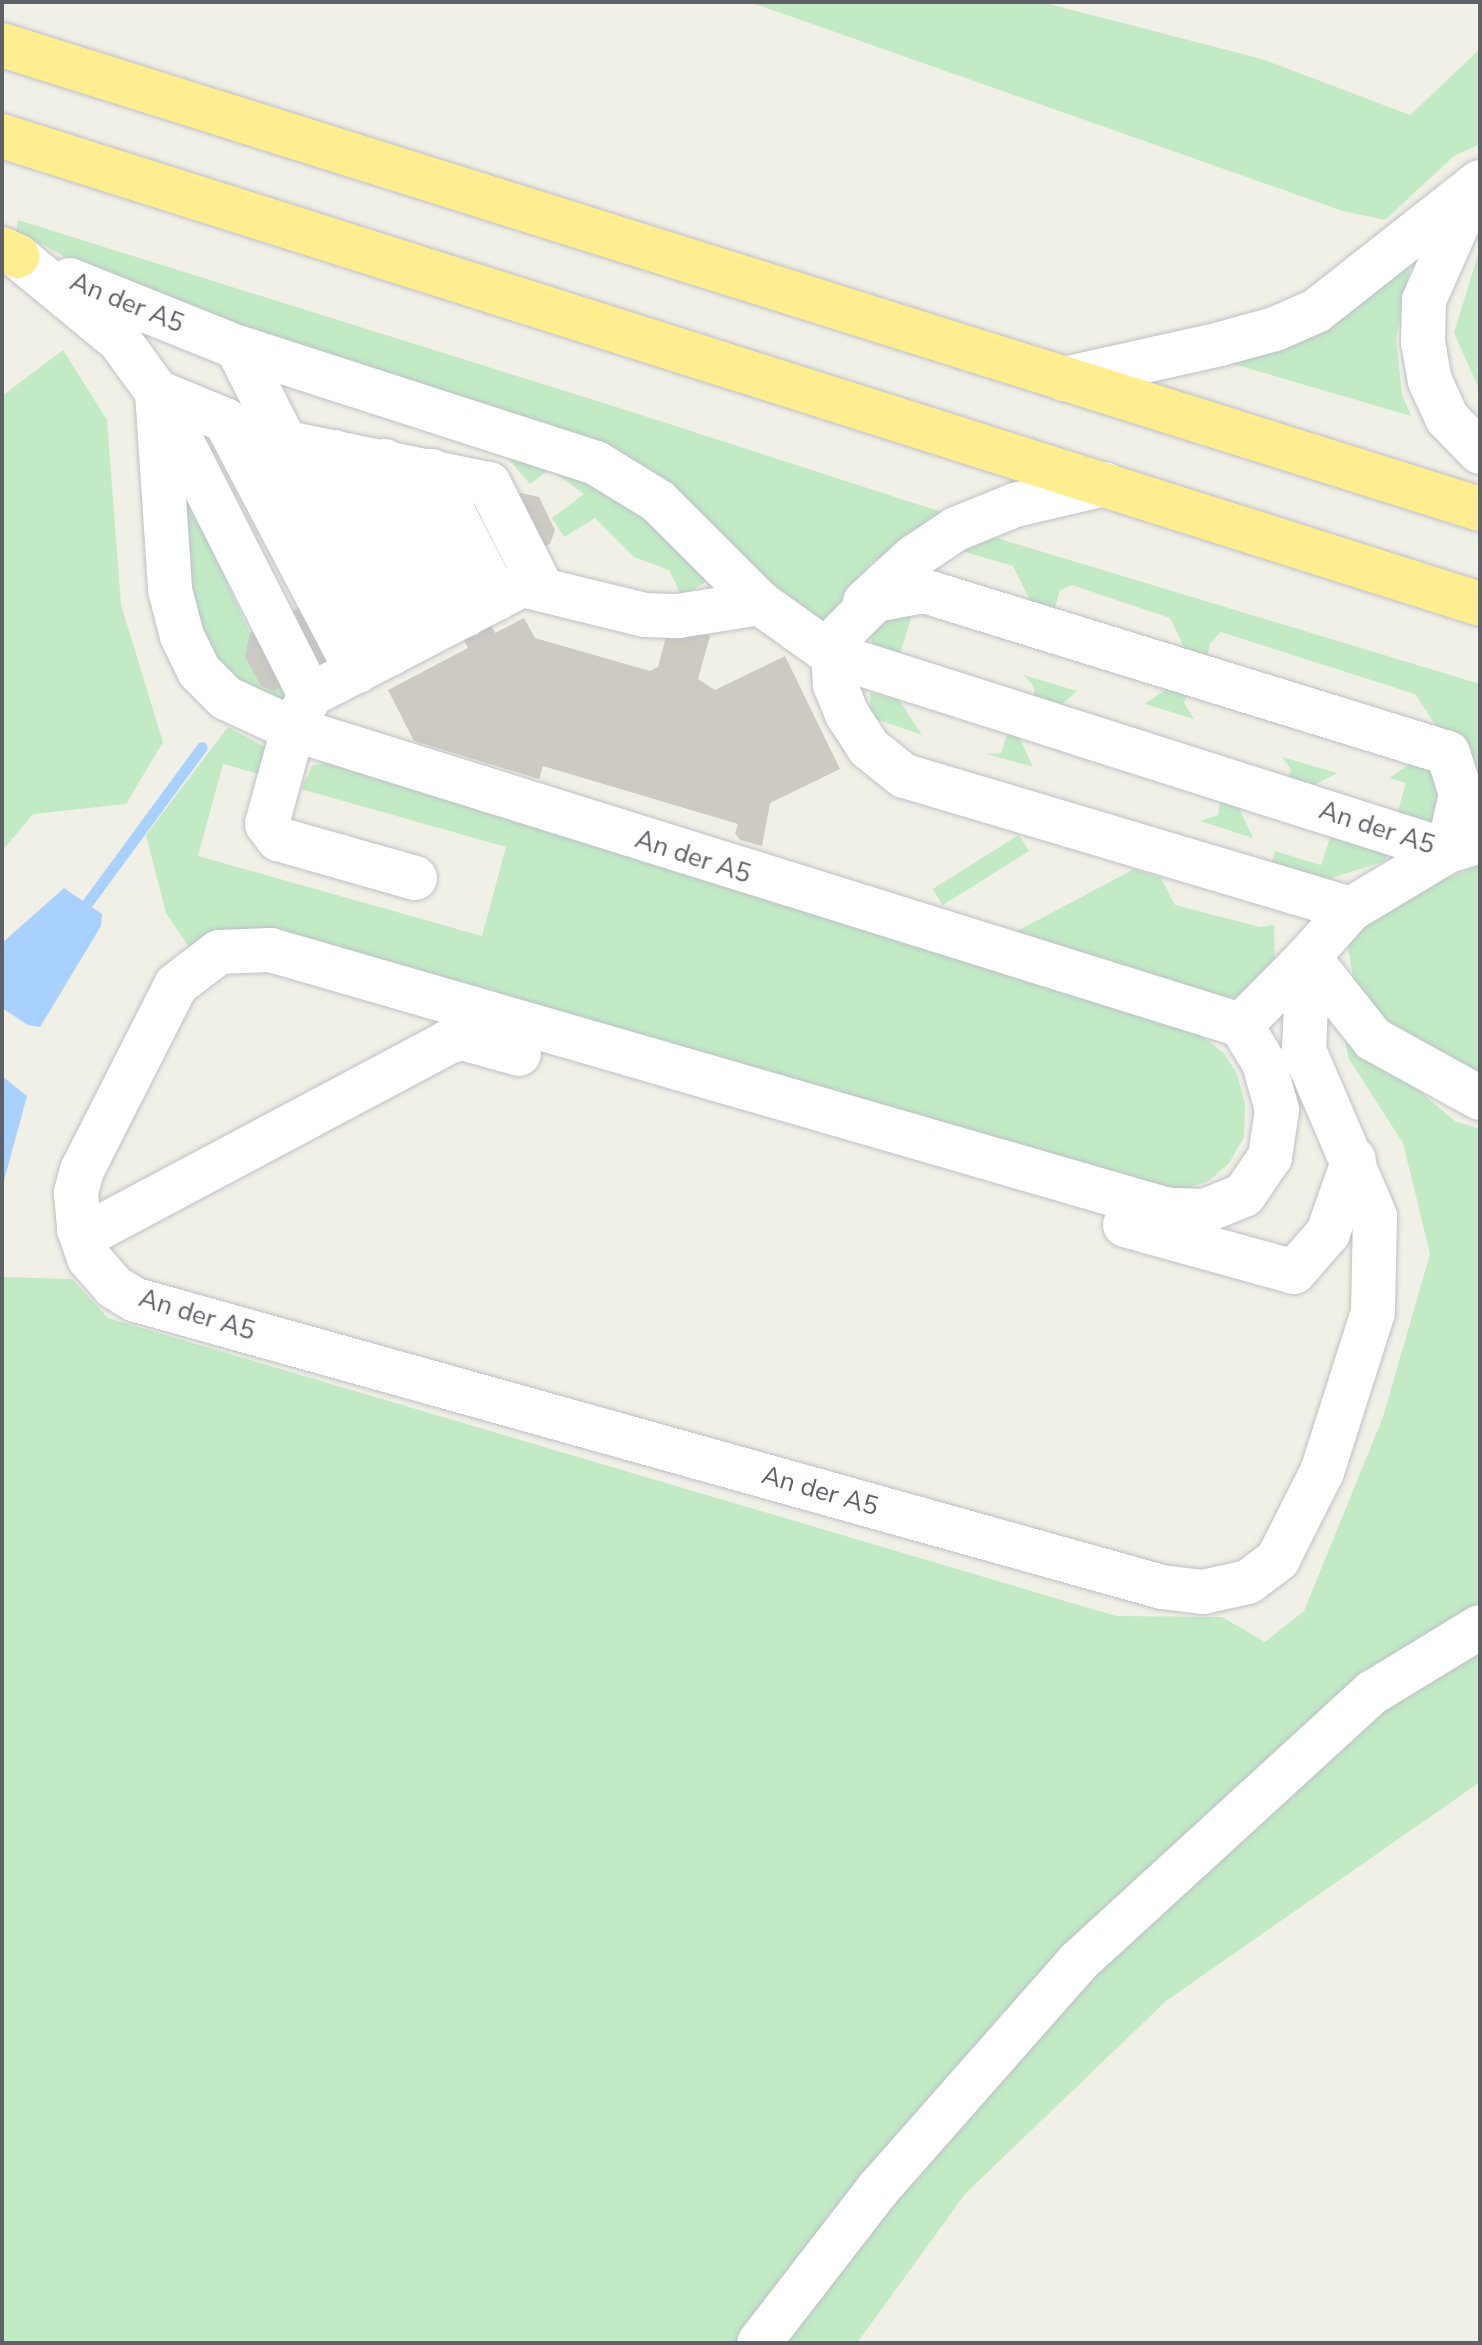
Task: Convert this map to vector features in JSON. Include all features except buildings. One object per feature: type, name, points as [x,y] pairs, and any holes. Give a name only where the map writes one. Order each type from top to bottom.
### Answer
[{"type":"highway","points":[[2,45],[1480,509]]},
{"type":"highway","points":[[2,136],[1480,604]]},
{"type":"lane","points":[[1064,379],[1220,344],[1316,311],[1478,184]]},
{"type":"lane","points":[[1478,184],[1424,300],[1423,342],[1430,381],[1447,418],[1480,452]]},
{"type":"lane","name":"An der A5","points":[[10,253],[237,347],[596,463],[658,501],[760,603],[833,655],[1464,846]]},
{"type":"lane","name":"An der A5","points":[[10,253],[120,341],[175,399],[167,562],[182,636],[199,671],[226,698],[352,677],[1241,1025],[1264,1063],[1277,1110],[1270,1157],[1244,1195],[1205,1211],[1168,1210],[271,950],[219,952],[176,985],[82,1170],[76,1193],[82,1237],[89,1258],[114,1287],[136,1300],[1162,1587],[1203,1592],[1248,1582],[1278,1559],[1322,1472],[1373,1312],[1375,1216],[1354,1159],[1322,1099],[1304,1050],[1308,957],[1351,909],[1464,846]]},
{"type":"lane","points":[[237,347],[287,443],[352,677]]},
{"type":"lane","points":[[175,399],[352,677]]},
{"type":"lane","points":[[287,443],[489,484],[542,589]]},
{"type":"lane","points":[[335,452],[352,677]]},
{"type":"lane","points":[[385,461],[481,606]]},
{"type":"lane","points":[[432,471],[481,606]]},
{"type":"lane","points":[[1105,484],[1015,505],[956,529],[876,587],[853,616],[833,655],[835,685],[847,714],[869,748],[904,776],[1351,909]]},
{"type":"lane","points":[[415,878],[278,839],[267,824],[352,677],[522,585],[645,615],[678,616],[760,603]]},
{"type":"lane","points":[[853,616],[875,600],[924,591],[1448,753],[1461,794],[1464,846]]},
{"type":"lane","points":[[1241,1025],[1308,957],[1373,1039],[1480,1098]]},
{"type":"lane","points":[[82,1237],[462,1038],[1294,1272],[1328,1233],[1354,1159]]},
{"type":"lane","points":[[759,2343],[878,2189],[1078,1962],[1373,1692],[1480,1627]]},
{"type":"green space","points":[[750,2],[1041,2],[1262,59],[1410,115],[1480,49],[1480,144],[1454,156],[1385,220],[1343,211]]},
{"type":"green space","points":[[18,220],[954,516],[872,562],[817,631],[696,519],[104,277],[16,231]]},
{"type":"green space","points":[[1480,248],[1480,391],[1454,333]]},
{"type":"green space","points":[[1411,261],[1396,339],[1402,394],[1411,416],[1216,359],[1350,311]]},
{"type":"green space","points":[[63,350],[107,420],[121,605],[163,742],[126,804],[33,814],[2,851],[2,396]]},
{"type":"green space","points":[[407,413],[591,476],[716,575],[682,597],[669,570],[634,557],[595,518],[564,537],[552,518],[584,494],[550,469],[530,484],[501,450],[410,423],[404,427]]},
{"type":"green space","points":[[191,505],[250,633],[261,686],[274,691],[282,687],[288,707],[238,684],[197,634],[179,511]]},
{"type":"green space","points":[[990,536],[1480,684],[1480,825],[1466,829],[1437,727],[1415,694],[1221,632],[1210,643],[1206,663],[1189,658],[1170,618],[1072,585],[1060,590],[1053,614],[1035,610],[1013,566],[955,549]]},
{"type":"green space","points":[[916,603],[895,669],[877,654],[868,631],[870,616]]},
{"type":"green space","points":[[1024,675],[1077,691],[1049,716],[1035,713],[1034,687]]},
{"type":"green space","points":[[1173,684],[1190,687],[1184,703],[1194,719],[1145,704]]},
{"type":"green space","points":[[870,693],[899,700],[922,735],[871,717]]},
{"type":"green space","points":[[228,727],[269,749],[269,777],[223,764],[198,856],[482,936],[506,847],[301,789],[313,765],[327,763],[1198,1033],[1224,1053],[1237,1074],[1245,1104],[1244,1137],[1229,1163],[1209,1181],[1178,1191],[734,1068],[195,956],[166,913],[146,835]]},
{"type":"green space","points":[[1009,730],[1017,733],[1033,767],[987,754],[1001,753]]},
{"type":"green space","points":[[1421,756],[1436,769],[1444,794],[1434,822],[1420,830],[1395,821],[1406,783],[1389,778]]},
{"type":"green space","points":[[1282,757],[1337,773],[1297,794],[1286,787],[1291,769]]},
{"type":"green space","points":[[1221,796],[1236,802],[1253,838],[1200,821],[1218,815]]},
{"type":"green space","points":[[1333,829],[1388,854],[1385,861],[1313,884],[1271,864],[1275,851],[1321,865]]},
{"type":"green space","points":[[1019,835],[1029,851],[943,905],[932,889]]},
{"type":"green space","points":[[1480,865],[1480,1078],[1411,1043],[1357,998],[1347,943],[1365,911]]},
{"type":"green space","points":[[1134,869],[1161,878],[1175,905],[1260,927],[1274,925],[1275,967],[1254,993],[1231,998],[1199,993],[1010,935]]},
{"type":"green space","points":[[1341,1026],[1455,1121],[1480,1129],[1480,1782],[1166,2001],[965,2194],[857,2343],[2,2343],[2,1277],[72,1279],[108,1318],[1116,1616],[1222,1617],[1265,1642],[1304,1611],[1383,1417],[1430,1254],[1403,1143],[1349,1059]]},
{"type":"water","points":[[64,888],[102,914],[101,926],[40,1027],[28,1025],[2,1008],[2,943]]},
{"type":"water","points":[[2,1076],[27,1096],[2,1188]]},
{"type":"waterway","points":[[88,902],[202,747]]}]
